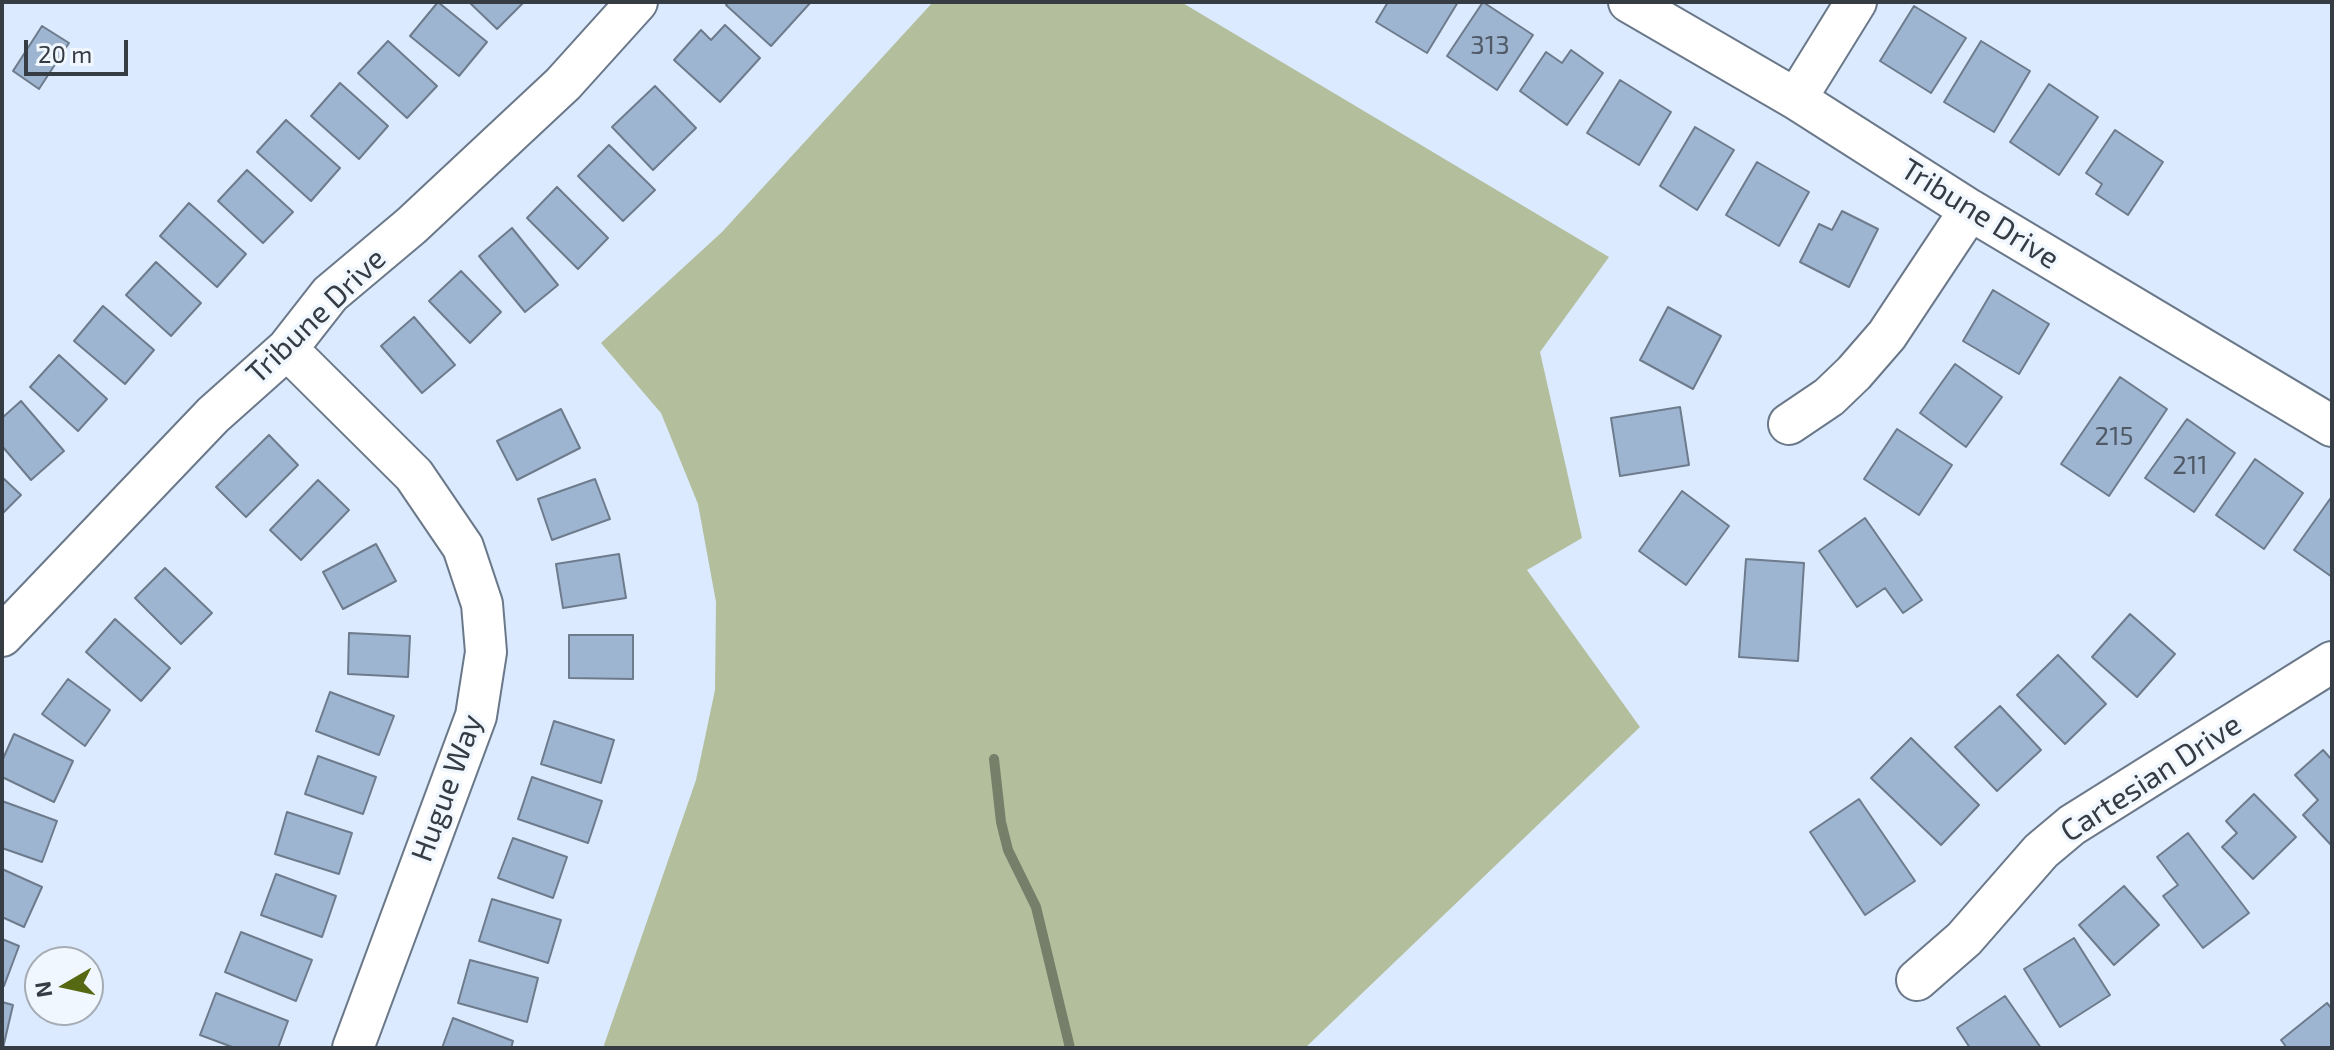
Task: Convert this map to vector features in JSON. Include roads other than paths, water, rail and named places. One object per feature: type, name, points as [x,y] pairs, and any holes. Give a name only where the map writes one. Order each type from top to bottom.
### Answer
[{"type":"street","name":"Tribune Drive","points":[[2,636],[213,415],[287,349],[330,294],[411,226],[563,84],[637,2]]},
{"type":"street","name":"Tribune Drive","points":[[1629,2],[1796,99],[1970,210],[2332,426]]},
{"type":"street","points":[[1796,99],[1856,2]]},
{"type":"street","points":[[1789,424],[1829,397],[1887,335],[1970,210]]},
{"type":"street","name":"Hugue Way","points":[[287,349],[414,475],[463,547],[482,604],[486,652],[476,716],[353,1048]]},
{"type":"street","name":"Cartesian Drive","points":[[1917,980],[1964,939],[2041,851],[2072,825],[2332,662]]},
{"type":"waterway","points":[[994,759],[1001,822],[1008,850],[1036,907],[1070,1048]]}]
